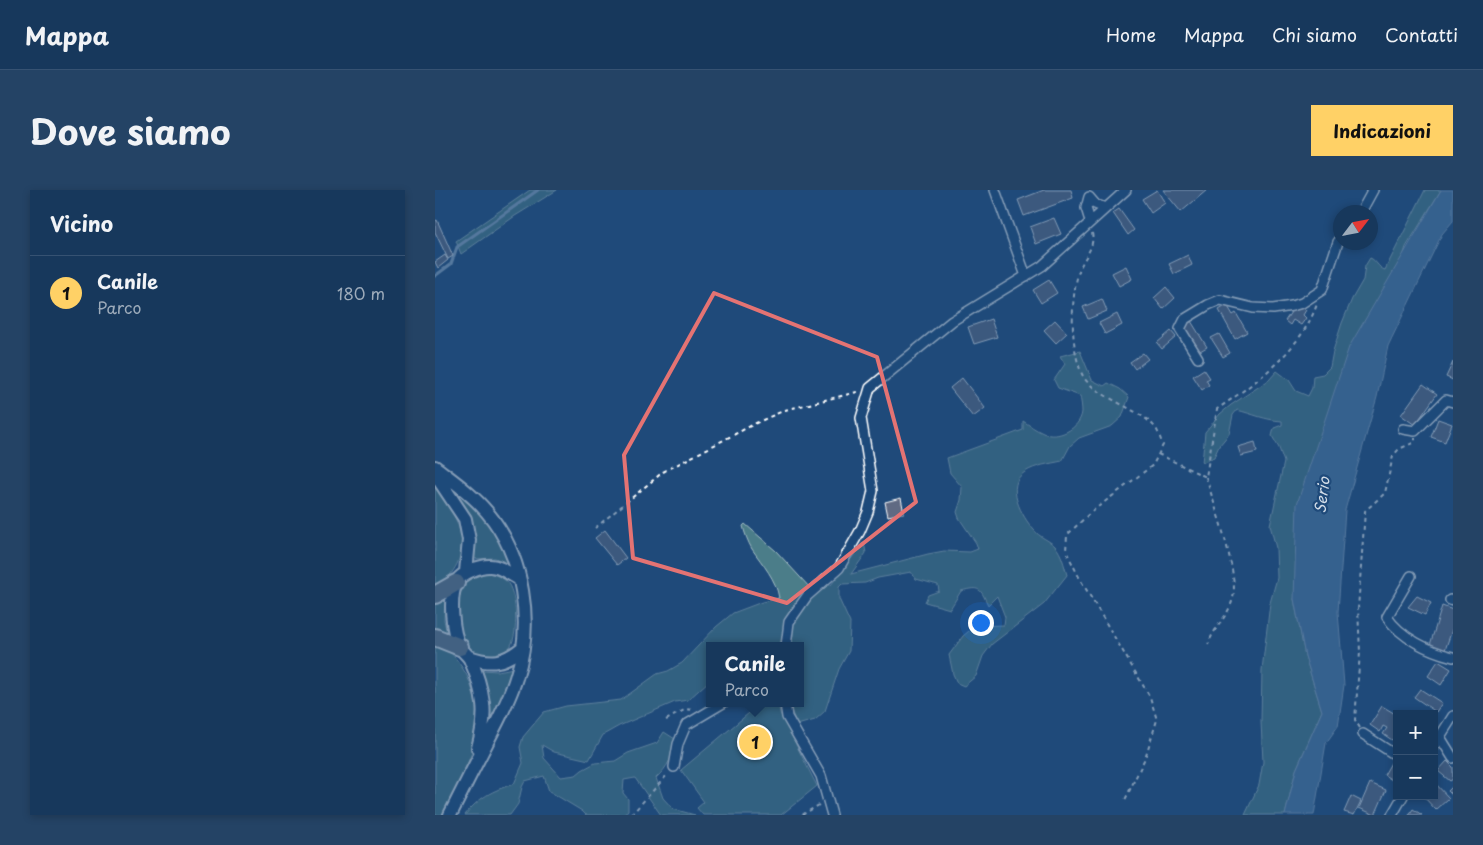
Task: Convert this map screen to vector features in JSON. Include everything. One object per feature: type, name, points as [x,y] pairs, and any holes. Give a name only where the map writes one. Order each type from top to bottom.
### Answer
[{"type":"highway","points":[[435,595],[461,578]]},
{"type":"highway","points":[[435,636],[465,652]]},
{"type":"street","points":[[995,190],[1026,276]]},
{"type":"street","points":[[786,642],[789,622],[807,596],[839,568],[860,531],[868,512],[873,491],[861,418],[871,388],[952,321],[1042,266],[1126,190]]},
{"type":"street","points":[[1365,205],[1373,190]]},
{"type":"street","points":[[1090,194],[1086,208],[1090,221]]},
{"type":"street","points":[[1090,194],[1095,204],[1105,208]]},
{"type":"street","points":[[1198,358],[1180,328],[1185,319],[1220,300],[1253,308],[1273,308],[1302,303],[1322,290],[1335,250]]},
{"type":"street","points":[[1403,429],[1415,431],[1446,400],[1453,402]]},
{"type":"street","points":[[435,467],[470,494],[487,512],[503,535],[512,555],[519,579],[525,622],[517,677],[506,705],[450,815]]},
{"type":"street","points":[[435,474],[465,520],[469,540],[453,611],[454,626],[480,687],[483,703],[481,737],[474,766]]},
{"type":"street","points":[[461,578],[478,567],[493,565],[519,579]]},
{"type":"street","points":[[1411,576],[1387,617],[1394,627],[1431,651],[1453,657]]},
{"type":"street","points":[[465,652],[488,662],[506,660],[522,648]]},
{"type":"street","points":[[674,767],[678,744],[686,725],[716,707]]},
{"type":"street","points":[[786,707],[787,717],[821,776],[832,815]]},
{"type":"street","points":[[1438,740],[1453,716]]},
{"type":"street","points":[[1363,734],[1395,755]]},
{"type":"street","points":[[1440,737],[1453,758]]},
{"type":"street","points":[[1392,815],[1401,800]]},
{"type":"path","points":[[1090,221],[1094,242],[1080,268],[1073,294],[1075,352],[1082,375],[1094,388],[1155,426],[1163,445],[1153,465],[1090,513],[1067,535],[1066,551],[1151,697],[1157,720],[1145,758],[1125,800]]},
{"type":"path","points":[[1208,646],[1212,634],[1227,615],[1233,596],[1234,576],[1206,477],[1217,409],[1266,374],[1294,344],[1312,318],[1322,290]]},
{"type":"path","points":[[595,528],[663,472],[756,423],[785,410],[871,388]]},
{"type":"path","points":[[1355,720],[1360,652],[1357,609],[1365,511],[1385,493],[1393,456],[1399,449],[1415,442],[1415,431]]},
{"type":"path","points":[[1158,454],[1206,477]]},
{"type":"path","points":[[666,720],[686,709],[706,713]]},
{"type":"path","points":[[631,815],[674,767]]},
{"type":"path","points":[[802,815],[816,805],[828,802]]},
{"type":"highlighted area","points":[[714,293],[877,357],[916,502],[787,603],[633,558],[624,455]]},
{"type":"green space","points":[[530,190],[557,190],[515,216],[461,254],[456,241]]},
{"type":"green space","points":[[1425,190],[1441,190],[1406,247],[1294,599],[1305,656],[1322,711],[1296,770],[1285,815],[1245,815],[1259,785],[1263,762],[1261,722],[1262,670],[1270,603],[1277,578],[1276,548],[1270,525],[1284,462],[1272,436],[1274,428],[1282,425],[1282,421],[1237,410],[1233,415],[1229,434],[1219,446],[1214,457],[1202,463],[1205,432],[1220,414],[1269,380],[1277,371],[1289,380],[1296,391],[1308,396],[1312,388],[1313,376],[1323,374],[1330,367],[1342,323],[1352,299],[1363,280],[1365,266],[1370,258],[1385,270]]},
{"type":"green space","points":[[1080,351],[1092,380],[1104,386],[1108,383],[1120,389],[1129,397],[1122,417],[1112,426],[1079,438],[1070,446],[1062,461],[1034,468],[1025,472],[1019,478],[1015,493],[1020,509],[1036,532],[1057,549],[1063,560],[1067,575],[1044,604],[992,644],[983,656],[976,676],[964,686],[957,683],[949,655],[963,636],[975,626],[1004,625],[1005,617],[997,596],[988,605],[979,590],[961,591],[950,609],[925,602],[928,595],[939,591],[938,585],[916,579],[911,572],[878,578],[865,583],[842,584],[839,587],[839,599],[850,623],[849,651],[839,669],[825,711],[815,720],[797,725],[790,707],[804,707],[804,642],[706,642],[706,684],[688,700],[675,702],[619,726],[603,735],[589,760],[554,752],[542,745],[544,758],[561,777],[576,775],[595,763],[615,761],[628,753],[657,743],[664,732],[675,739],[670,760],[656,778],[663,798],[673,809],[695,815],[661,815],[635,778],[624,780],[623,793],[628,799],[628,810],[624,815],[586,815],[549,791],[544,776],[525,781],[518,804],[510,815],[465,815],[486,795],[514,784],[523,763],[520,747],[523,737],[544,712],[566,706],[621,700],[657,674],[668,671],[682,663],[716,627],[733,613],[779,598],[772,578],[749,544],[743,526],[745,524],[776,551],[811,589],[831,585],[864,542],[866,553],[851,574],[928,554],[944,551],[970,552],[978,549],[959,518],[957,512],[961,500],[962,487],[950,473],[947,458],[1023,430],[1023,421],[1049,435],[1061,434],[1072,428],[1077,423],[1082,412],[1080,396],[1058,388],[1054,380],[1065,364],[1060,356]]},
{"type":"green space","points":[[435,485],[445,499],[458,526],[461,551],[457,564],[448,577],[435,590]]},
{"type":"green space","points":[[463,496],[490,526],[501,544],[508,563],[495,558],[472,559],[459,500]]},
{"type":"green space","points":[[485,572],[499,576],[510,586],[516,620],[514,637],[509,649],[497,656],[491,657],[479,656],[470,650],[464,641],[458,617],[458,604],[465,583],[471,577]]},
{"type":"green space","points":[[445,597],[444,620],[448,638],[435,634],[435,601]]},
{"type":"green space","points":[[435,643],[451,653],[467,675],[477,709],[478,726],[472,753],[442,815],[435,815]]},
{"type":"green space","points":[[513,668],[492,722],[487,721],[479,671],[498,671]]},
{"type":"green space","points":[[756,707],[779,707],[780,713],[817,786],[781,815],[703,815],[697,808],[704,802],[681,770]]},
{"type":"water","name":"Serio","points":[[1441,190],[1453,190],[1453,221],[1442,234],[1388,346],[1377,397],[1345,510],[1338,612],[1344,685],[1338,726],[1326,743],[1314,815],[1285,815],[1296,770],[1322,711],[1305,656],[1294,599],[1297,504],[1349,347]]},
{"type":"building","points":[[1044,190],[1071,190],[1073,198],[1024,216],[1018,200]]},
{"type":"building","points":[[1157,190],[1165,203],[1151,213],[1142,199]]},
{"type":"building","points":[[1163,190],[1207,190],[1181,212]]},
{"type":"building","points":[[1119,209],[1134,230],[1128,235],[1113,213]]},
{"type":"building","points":[[1054,218],[1061,234],[1036,244],[1030,227]]},
{"type":"building","points":[[437,220],[453,256],[448,259],[435,232],[435,221]]},
{"type":"building","points":[[445,255],[448,260],[438,268],[435,262]]},
{"type":"building","points":[[1188,255],[1192,265],[1174,274],[1169,264]]},
{"type":"building","points":[[1126,266],[1132,279],[1119,286],[1112,273]]},
{"type":"building","points":[[1049,280],[1057,293],[1041,303],[1033,290]]},
{"type":"building","points":[[1166,287],[1175,298],[1163,309],[1154,298]]},
{"type":"building","points":[[1102,299],[1107,311],[1088,319],[1083,307]]},
{"type":"building","points":[[1227,305],[1233,315],[1236,313],[1247,332],[1235,339],[1219,310]]},
{"type":"building","points":[[1300,306],[1306,310],[1303,315],[1306,318],[1301,325],[1293,320],[1290,325],[1285,321],[1293,309],[1296,311]]},
{"type":"building","points":[[1117,314],[1122,325],[1105,334],[1099,323]]},
{"type":"building","points":[[991,319],[997,337],[974,344],[968,327]]},
{"type":"building","points":[[1055,320],[1067,333],[1056,343],[1044,330]]},
{"type":"building","points":[[1191,321],[1207,347],[1200,351],[1184,326]]},
{"type":"building","points":[[1171,331],[1176,337],[1162,349],[1157,343]]},
{"type":"building","points":[[1219,334],[1230,353],[1223,357],[1211,338]]},
{"type":"building","points":[[1143,353],[1148,359],[1135,369],[1130,362]]},
{"type":"building","points":[[1453,362],[1453,380],[1446,377]]},
{"type":"building","points":[[1204,369],[1210,378],[1206,380],[1209,385],[1202,390],[1193,376]]},
{"type":"building","points":[[962,378],[985,408],[973,417],[950,388]]},
{"type":"building","points":[[1423,384],[1437,394],[1415,425],[1401,415]]},
{"type":"building","points":[[1438,419],[1452,424],[1445,442],[1431,437]]},
{"type":"building","points":[[1255,442],[1257,452],[1241,456],[1238,447]]},
{"type":"building","points":[[901,498],[904,513],[888,516],[885,502]]},
{"type":"building","points":[[605,530],[626,558],[617,565],[595,538]]},
{"type":"building","points":[[1417,596],[1431,603],[1425,615],[1408,607]]},
{"type":"building","points":[[1442,606],[1453,610],[1453,627],[1445,650],[1430,645]]},
{"type":"building","points":[[1438,661],[1451,669],[1441,685],[1428,676]]},
{"type":"building","points":[[1420,689],[1442,703],[1437,710],[1433,710],[1414,697]]},
{"type":"building","points":[[1382,706],[1393,713],[1393,739],[1383,734],[1387,728],[1383,726],[1380,732],[1370,725]]},
{"type":"building","points":[[1392,761],[1393,762],[1393,781],[1384,775]]},
{"type":"building","points":[[1447,761],[1453,767],[1453,779],[1450,781],[1438,771]]},
{"type":"building","points":[[1370,783],[1386,790],[1375,815],[1359,808]]},
{"type":"building","points":[[1438,786],[1449,798],[1436,810],[1427,800],[1438,800]]},
{"type":"building","points":[[1453,786],[1453,796],[1448,791]]},
{"type":"building","points":[[1351,796],[1361,801],[1354,815],[1344,812]]},
{"type":"building","points":[[1413,809],[1422,815],[1409,815]]},
{"type":"waterway","points":[[435,276],[451,264],[457,247],[538,190]]},
{"type":"place","name":"Canile","points":[[755,742]]}]
